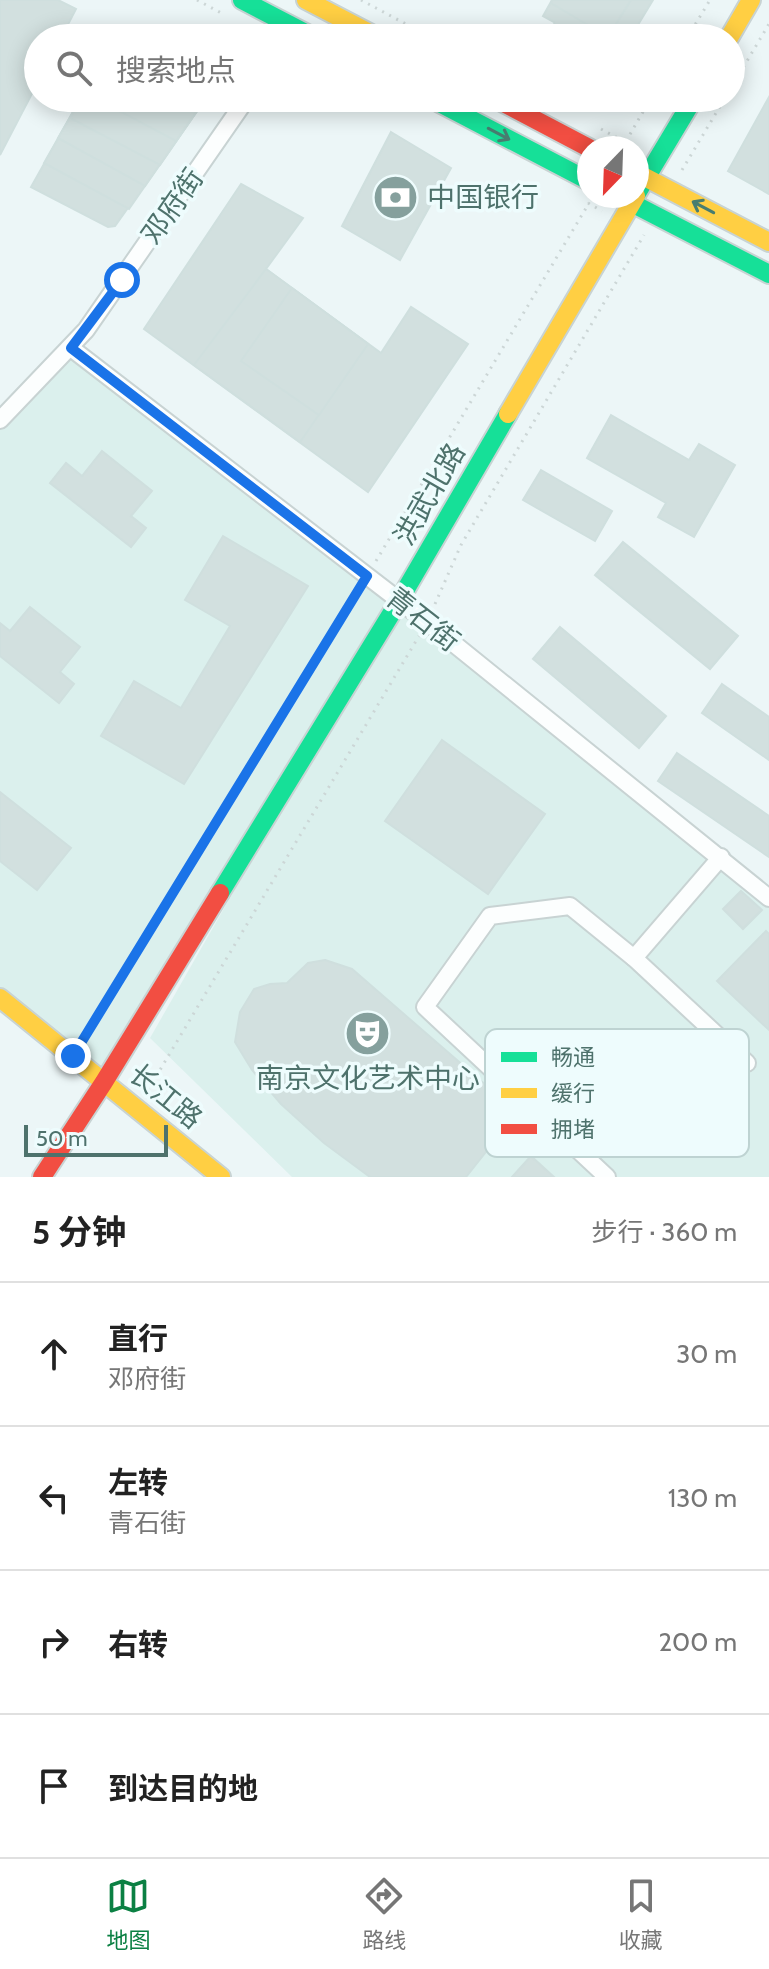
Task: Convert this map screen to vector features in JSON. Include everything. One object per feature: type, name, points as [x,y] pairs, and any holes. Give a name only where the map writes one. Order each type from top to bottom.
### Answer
[{"type":"main road","points":[[242,0],[278,24]]},
{"type":"main road","points":[[737,24],[751,0]]},
{"type":"main road","points":[[315,2],[354,24]]},
{"type":"main road","points":[[457,112],[577,175]]},
{"type":"main road","points":[[521,112],[577,142]]},
{"type":"main road","name":"洪武北路","points":[[649,167],[685,112]]},
{"type":"main road","points":[[649,196],[769,242]]},
{"type":"main road","points":[[649,199],[769,274]]},
{"type":"main road","name":"洪武北路","points":[[42,1177],[104,1082],[399,601],[624,208]]},
{"type":"main road","name":"长江路","points":[[0,998],[221,1177]]},
{"type":"street","name":"邓府街","points":[[0,420],[71,348],[122,280],[237,112]]},
{"type":"street","name":"青石街","points":[[71,348],[399,601],[769,898]]},
{"type":"street","points":[[634,958],[721,857]]},
{"type":"street","points":[[485,1063],[425,1007],[490,916],[570,906],[634,958],[710,1029]]},
{"type":"street","points":[[586,1157],[607,1177]]},
{"type":"path","points":[[361,0],[406,24]]},
{"type":"path","points":[[695,24],[710,0]]},
{"type":"path","points":[[745,64],[769,24]]},
{"type":"path","points":[[629,136],[643,112]]},
{"type":"path","points":[[73,1056],[367,576],[586,208]]},
{"type":"shaded area","points":[[71,348],[769,898],[769,1177],[292,1177],[150,1038],[381,633],[104,1082],[0,998],[0,420]]},
{"type":"building","points":[[0,0],[58,0],[76,9],[68,24],[24,24],[24,109],[0,155]]},
{"type":"building","points":[[552,0],[653,0],[638,24],[554,24],[543,16]]},
{"type":"building","points":[[552,0],[631,0],[616,24],[586,24],[551,3]]},
{"type":"building","points":[[769,97],[769,194],[728,171]]},
{"type":"building","points":[[73,112],[196,112],[115,226],[108,227],[31,187]]},
{"type":"building","points":[[73,112],[196,112],[129,209],[44,163]]},
{"type":"building","points":[[73,112],[196,112],[145,186],[58,138]]},
{"type":"building","points":[[73,112],[196,112],[160,165],[70,118]]},
{"type":"building","points":[[121,112],[196,112],[176,141]]},
{"type":"building","name":"中国银行","points":[[391,132],[451,168],[400,260],[342,226]]},
{"type":"building","points":[[241,184],[303,218],[266,269],[381,353],[411,307],[468,344],[368,492],[144,329]]},
{"type":"building","points":[[266,269],[368,344],[300,442],[194,365]]},
{"type":"building","points":[[292,288],[368,344],[319,415],[241,361]]},
{"type":"building","points":[[611,415],[689,460],[699,444],[735,465],[694,537],[658,517],[666,503],[587,458]]},
{"type":"building","points":[[102,451],[152,491],[131,516],[146,528],[131,547],[50,483],[66,463],[82,476]]},
{"type":"building","points":[[541,470],[612,511],[595,541],[523,500]]},
{"type":"building","points":[[223,536],[308,586],[184,784],[101,736],[134,681],[181,708],[230,626],[185,600]]},
{"type":"building","points":[[623,542],[738,636],[710,669],[595,575]]},
{"type":"building","points":[[30,607],[80,647],[60,672],[74,684],[59,703],[0,656],[0,623],[10,631]]},
{"type":"building","points":[[560,627],[666,716],[639,748],[533,659]]},
{"type":"building","points":[[722,684],[769,717],[769,760],[702,713]]},
{"type":"building","points":[[442,740],[545,814],[488,894],[385,821]]},
{"type":"building","points":[[677,753],[769,816],[769,857],[658,781]]},
{"type":"building","points":[[0,792],[71,848],[37,890],[0,861]]},
{"type":"building","points":[[741,891],[762,910],[743,929],[723,909]]},
{"type":"building","points":[[766,931],[769,934],[769,1030],[717,981]]},
{"type":"building","points":[[325,960],[352,969],[485,1084],[485,1153],[466,1177],[370,1177],[324,1143],[281,1104],[252,1070],[235,1042],[240,1012],[254,989],[287,983],[308,963]]},
{"type":"building","points":[[532,1157],[554,1177],[512,1177]]},
{"type":"traffic: fast","points":[[242,0],[288,24]]},
{"type":"traffic: fast","points":[[457,112],[577,175]]},
{"type":"traffic: fast","points":[[649,173],[686,112]]},
{"type":"traffic: fast","points":[[641,208],[769,274]]},
{"type":"traffic: fast","points":[[220,893],[399,601],[508,414]]},
{"type":"traffic: slow","points":[[306,0],[352,24]]},
{"type":"traffic: slow","points":[[737,24],[751,0]]},
{"type":"traffic: slow","points":[[649,179],[769,242]]},
{"type":"traffic: slow","points":[[508,414],[629,208]]},
{"type":"traffic: slow","points":[[0,998],[221,1177]]},
{"type":"traffic: jam","points":[[521,112],[577,142]]},
{"type":"traffic: jam","points":[[42,1177],[220,893]]},
{"type":"place","name":"中国银行","points":[[396,197]]},
{"type":"place","name":"南京文化艺术中心","points":[[368,1034]]},
{"type":"route","points":[[73,1056],[367,576],[71,348],[122,280]]}]
